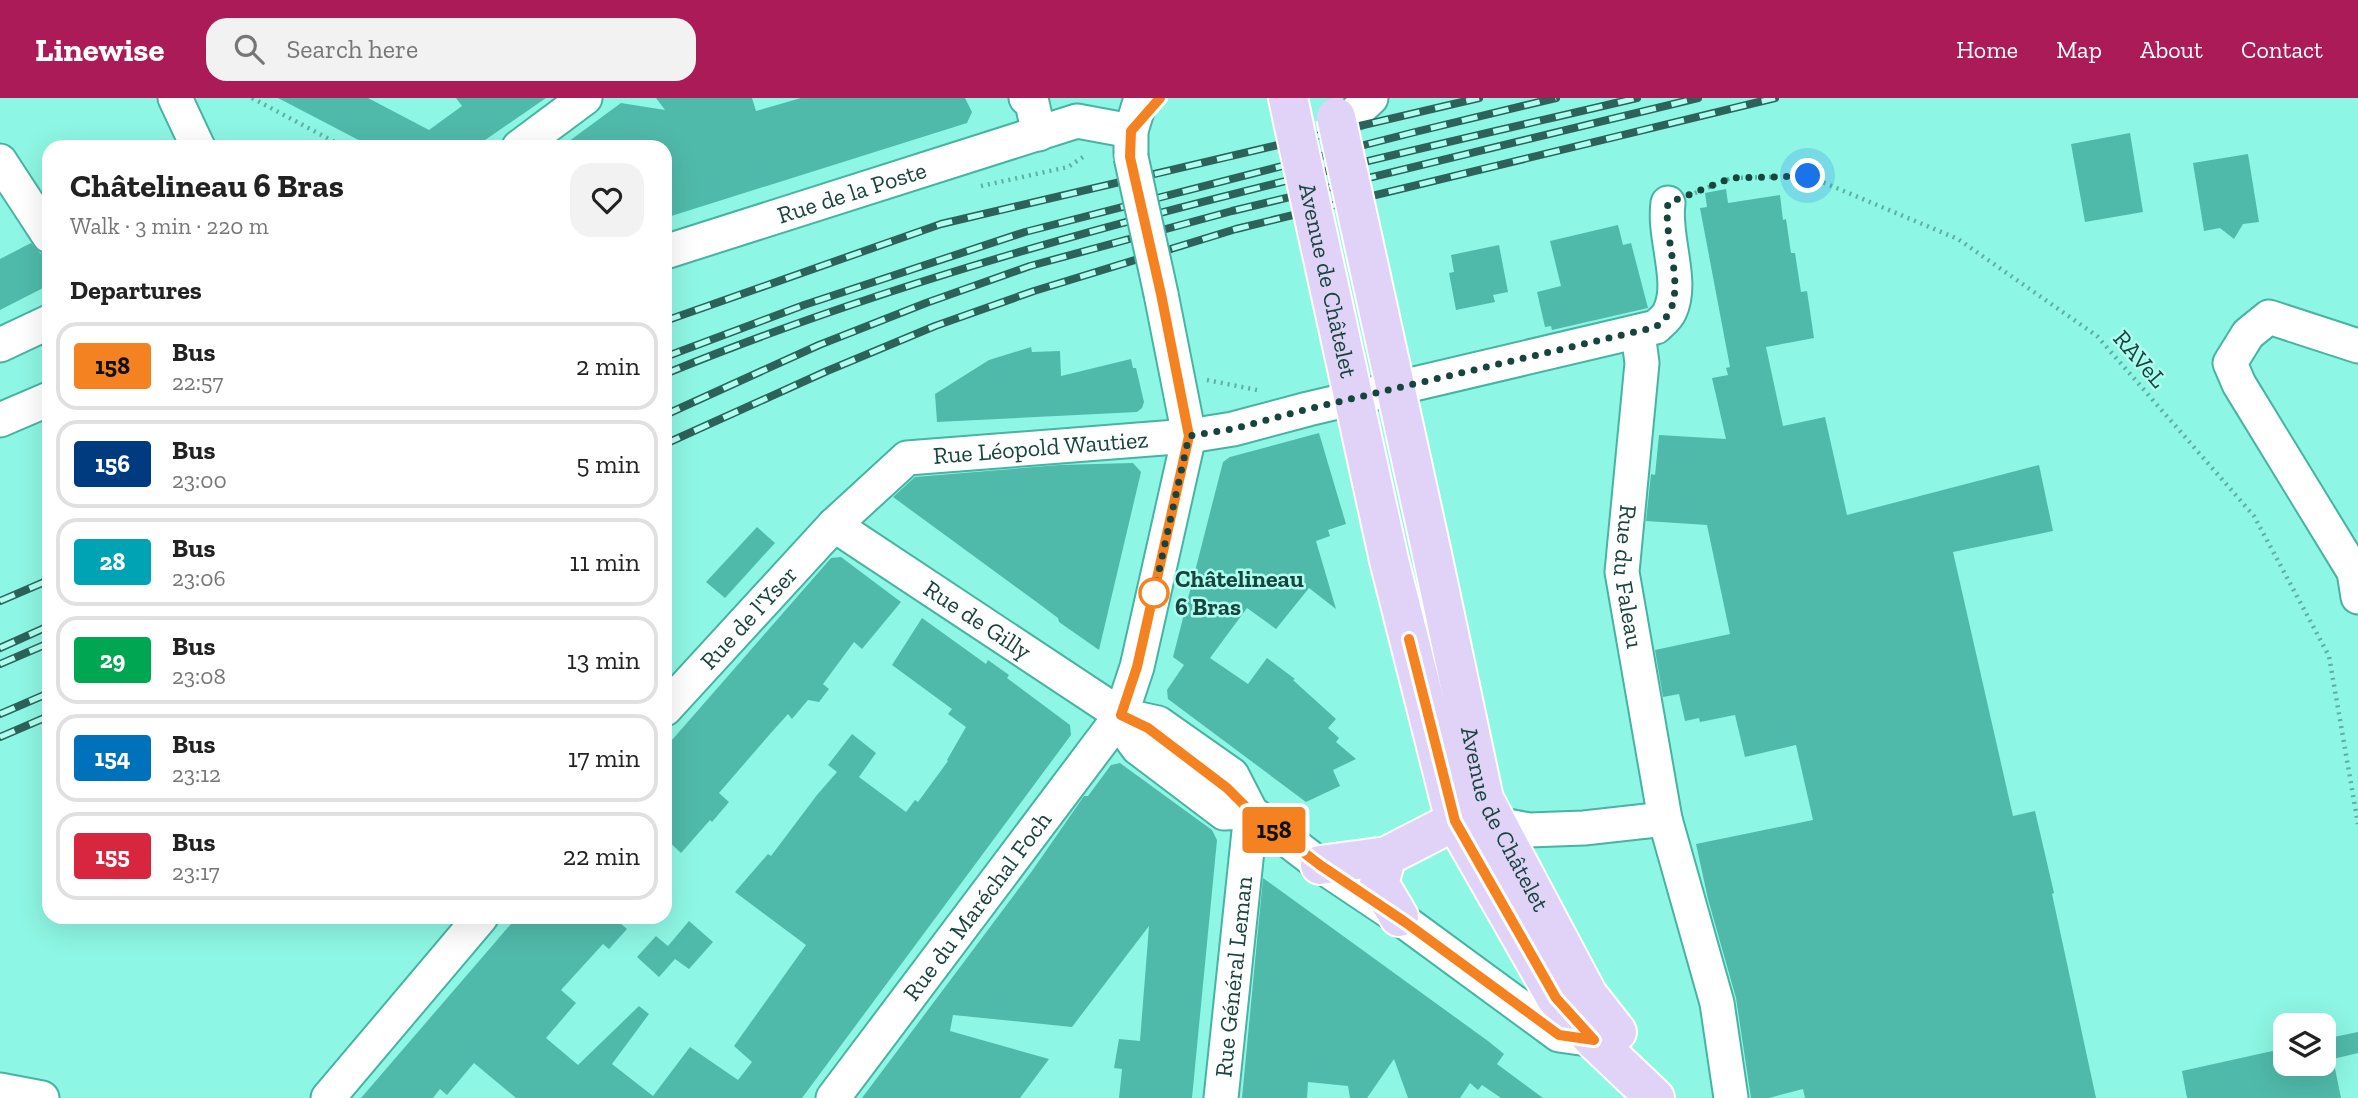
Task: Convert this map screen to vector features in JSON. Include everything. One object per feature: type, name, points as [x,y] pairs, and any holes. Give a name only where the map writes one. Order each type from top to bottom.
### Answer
[{"type":"main road","name":"Avenue de Châtelet","points":[[1285,107],[1389,560],[1455,821],[1556,998],[1594,1040],[1655,1098]]},
{"type":"main road","name":"Avenue de Châtelet","points":[[1347,116],[1432,554],[1483,799],[1588,995],[1667,1098]]},
{"type":"main road","points":[[1320,865],[1387,856],[1455,821],[1497,824]]},
{"type":"main road","points":[[1387,856],[1379,883],[1399,917]]},
{"type":"street","points":[[175,98],[195,140]]},
{"type":"street","points":[[528,140],[585,98]]},
{"type":"street","points":[[1026,98],[1032,103],[1039,134]]},
{"type":"street","points":[[1141,98],[1131,144],[1189,436]]},
{"type":"street","points":[[1131,144],[1160,98]]},
{"type":"street","name":"Rue de la Poste","points":[[672,250],[1077,121],[1131,144]]},
{"type":"street","points":[[0,161],[42,225]]},
{"type":"street","name":"Rue Léopold Wautiez","points":[[834,525],[907,458],[1189,436],[1233,429],[1656,327],[1669,314],[1676,295],[1666,218],[1668,203]]},
{"type":"street","points":[[2358,346],[2269,317],[2248,334],[2230,363],[2239,384],[2354,572],[2358,597]]},
{"type":"street","points":[[0,345],[42,325]]},
{"type":"street","name":"Rue du Faleau","points":[[1638,332],[1642,363],[1622,572],[1665,819],[1717,1003],[1731,1098]]},
{"type":"street","points":[[0,421],[42,402]]},
{"type":"street","name":"Rue du Maréchal Foch","points":[[832,1098],[1121,715],[1137,667],[1189,436]]},
{"type":"street","name":"Rue de l'Yser","points":[[672,701],[834,525]]},
{"type":"street","name":"Rue de Gilly","points":[[834,525],[1121,715],[1158,723],[1232,775],[1251,812],[1320,865],[1399,917],[1559,1035],[1594,1040]]},
{"type":"street","name":"Rue Général Leman","points":[[1221,1098],[1251,812]]},
{"type":"street","points":[[1497,824],[1529,830],[1584,828],[1665,819]]},
{"type":"street","points":[[328,1098],[475,924]]},
{"type":"street","points":[[0,1090],[42,1098]]},
{"type":"path","points":[[252,98],[331,140]]},
{"type":"path","name":"RAVeL","points":[[1668,203],[1731,178],[1808,176],[1958,239],[2097,336],[2254,516],[2329,656],[2358,824]]},
{"type":"path","points":[[1178,376],[1268,393],[1308,409]]},
{"type":"building","points":[[278,98],[368,98],[429,130],[462,106],[456,98],[546,98],[485,140],[359,140]]},
{"type":"building","points":[[656,98],[752,98],[756,111],[801,98],[965,98],[972,112],[967,123],[672,216],[672,140],[571,140],[621,103],[665,110]]},
{"type":"building","points":[[2130,133],[2143,212],[2085,222],[2071,144]]},
{"type":"building","points":[[2248,154],[2259,222],[2243,224],[2234,239],[2220,228],[2204,231],[2193,163]]},
{"type":"building","points":[[1726,189],[1728,203],[1780,195],[1791,253],[1795,253],[1801,292],[1807,291],[1814,338],[1766,347],[1783,426],[1825,417],[1847,515],[2039,465],[2053,531],[1953,552],[2013,816],[2035,811],[2096,1098],[1805,1098],[1803,1089],[1769,1098],[1751,1098],[1736,998],[1708,899],[1696,844],[1813,820],[1796,745],[1745,757],[1735,715],[1700,722],[1699,718],[1685,721],[1679,694],[1663,697],[1655,650],[1730,634],[1707,525],[1646,521],[1659,435],[1726,439],[1712,378],[1728,375],[1726,368],[1730,367],[1700,208],[1707,207],[1705,193]]},
{"type":"building","points":[[1618,225],[1623,245],[1631,243],[1648,308],[1552,330],[1551,326],[1545,327],[1537,292],[1561,286],[1550,241]]},
{"type":"building","points":[[31,243],[42,254],[42,289],[0,310],[0,259]]},
{"type":"building","points":[[1499,245],[1508,292],[1493,295],[1495,302],[1456,310],[1449,273],[1454,272],[1451,255]]},
{"type":"building","points":[[1031,347],[1032,352],[1060,351],[1061,376],[1131,359],[1133,368],[1136,368],[1144,402],[1142,408],[1137,412],[937,422],[935,394],[989,360]]},
{"type":"building","points":[[1319,433],[1346,524],[1328,530],[1330,536],[1316,541],[1336,609],[1309,588],[1276,629],[1247,608],[1210,658],[1248,684],[1267,658],[1295,679],[1293,680],[1336,719],[1328,728],[1339,738],[1336,742],[1356,759],[1333,770],[1340,786],[1306,802],[1168,699],[1167,690],[1184,665],[1173,657],[1223,462],[1230,457]]},
{"type":"building","points":[[1133,463],[1141,472],[1099,650],[893,497],[915,477],[1059,465]]},
{"type":"building","points":[[757,527],[775,543],[725,598],[706,582]]},
{"type":"building","points":[[841,557],[901,602],[862,649],[854,642],[823,684],[829,689],[819,702],[808,700],[792,719],[788,714],[770,734],[719,793],[729,802],[681,853],[672,845],[672,740],[831,558]]},
{"type":"building","points":[[922,618],[986,664],[988,660],[1009,675],[1007,678],[1070,725],[1071,735],[802,1098],[516,1098],[474,1063],[447,1095],[440,1089],[433,1098],[361,1098],[511,924],[621,924],[627,929],[609,949],[603,944],[561,990],[576,1003],[546,1038],[578,1065],[639,1006],[649,1014],[612,1064],[653,1096],[690,1047],[738,1080],[752,1062],[734,1046],[806,945],[735,892],[768,854],[771,856],[837,772],[828,765],[852,734],[876,753],[859,777],[906,812],[915,800],[918,802],[948,761],[966,727],[948,714],[952,709],[892,665]]},
{"type":"building","points":[[1120,763],[1212,830],[1217,840],[1192,1098],[1119,1098],[1122,1069],[1114,1068],[1119,1039],[1140,1041],[1149,926],[1072,1027],[953,1015],[950,1031],[1049,1059],[1020,1098],[862,1098],[1032,871],[1084,796],[1088,796],[1111,765]]},
{"type":"building","points":[[1263,878],[1488,1041],[1504,1054],[1497,1064],[1543,1098],[1501,1098],[1482,1085],[1478,1090],[1470,1083],[1460,1098],[1408,1098],[1394,1059],[1367,1098],[1350,1098],[1348,1086],[1308,1082],[1307,1098],[1242,1098]]},
{"type":"building","points":[[689,921],[713,942],[689,969],[675,959],[659,977],[637,957],[656,936],[668,946]]},
{"type":"building","points":[[2358,1032],[2358,1053],[2336,1058],[2336,1037]]},
{"type":"building","points":[[2273,1051],[2273,1076],[2336,1076],[2336,1074],[2341,1098],[2187,1098],[2182,1071]]},
{"type":"railway","points":[[672,319],[941,224],[1479,98]]},
{"type":"railway","points":[[672,354],[804,305],[1025,232],[1556,98]]},
{"type":"railway","points":[[672,371],[783,329],[1024,251],[1268,185],[1637,98]]},
{"type":"railway","points":[[672,412],[819,345],[1030,266],[1232,211],[1698,98]]},
{"type":"railway","points":[[672,441],[935,326],[1034,291],[1236,229],[1775,98]]},
{"type":"railway","points":[[0,601],[42,583]]},
{"type":"railway","points":[[0,648],[42,629]]},
{"type":"railway","points":[[0,664],[42,646]]},
{"type":"railway","points":[[0,714],[42,696]]},
{"type":"railway","points":[[0,737],[42,719]]},
{"type":"bus line","name":"158","points":[[1160,98],[1131,131],[1130,157],[1189,436],[1137,667],[1121,715],[1148,728],[1227,788],[1251,812],[1320,865],[1405,922],[1559,1035],[1594,1040],[1556,998],[1455,821],[1409,639]]},
{"type":"place","name":"Châtelineau 6 Bras","points":[[1154,593]]},
{"type":"route","points":[[1154,593],[1189,436],[1233,429],[1656,327],[1669,314],[1676,295],[1666,218],[1668,203],[1731,178],[1808,176]]}]
